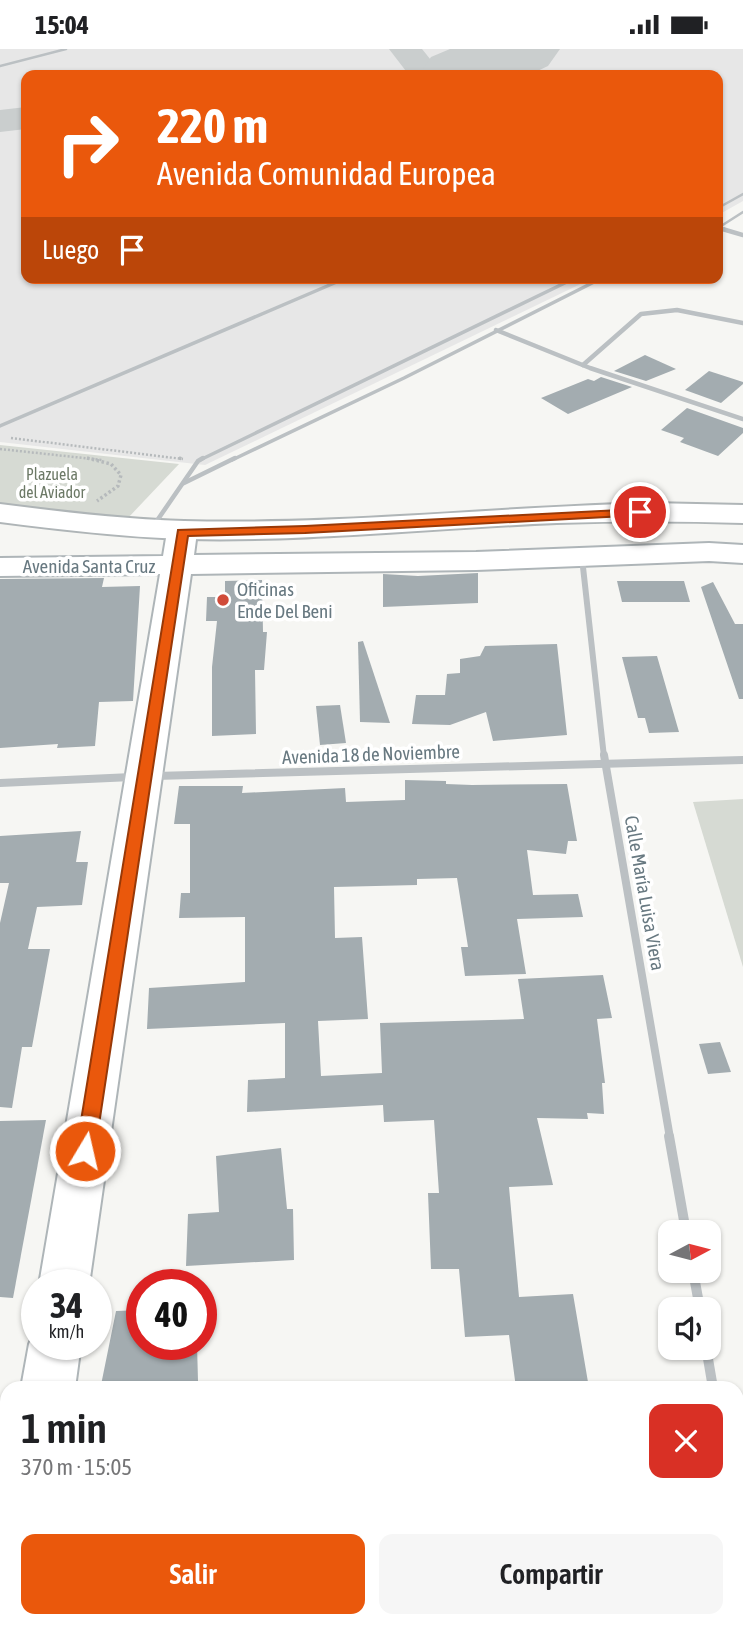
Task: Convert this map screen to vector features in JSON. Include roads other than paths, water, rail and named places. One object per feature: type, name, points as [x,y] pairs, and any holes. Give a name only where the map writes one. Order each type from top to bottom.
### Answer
[{"type":"main road","points":[[170,542],[305,530],[616,513],[689,511],[743,515]]},
{"type":"main road","points":[[0,513],[170,542],[582,558],[709,552],[743,554]]},
{"type":"main road","points":[[67,1269],[145,776],[170,542]]},
{"type":"main road","name":"Avenida Santa Cruz","points":[[0,567],[170,542]]},
{"type":"main road","points":[[49,1381],[52,1360]]},
{"type":"street","points":[[723,229],[743,235]]},
{"type":"street","points":[[583,365],[640,314],[677,310],[743,323]]},
{"type":"street","points":[[496,330],[583,365],[743,419]]},
{"type":"street","name":"Calle María Luisa Viera","points":[[582,558],[605,764],[684,1220]]},
{"type":"street","name":"Avenida 18 de Noviembre","points":[[0,783],[145,776],[743,760]]},
{"type":"street","points":[[708,1360],[712,1381]]},
{"type":"lane","points":[[0,66],[66,49]]},
{"type":"lane","points":[[723,205],[743,194]]},
{"type":"lane","points":[[723,225],[743,212]]},
{"type":"lane","points":[[0,426],[332,284]]},
{"type":"lane","points":[[170,542],[183,484],[198,461],[563,284]]},
{"type":"lane","points":[[183,484],[404,378],[590,284]]},
{"type":"place","name":"Oficinas Ende Del Beni","points":[[223,600]]},
{"type":"park label","name":"Plazuela del Aviador","points":[[52,483]]}]
